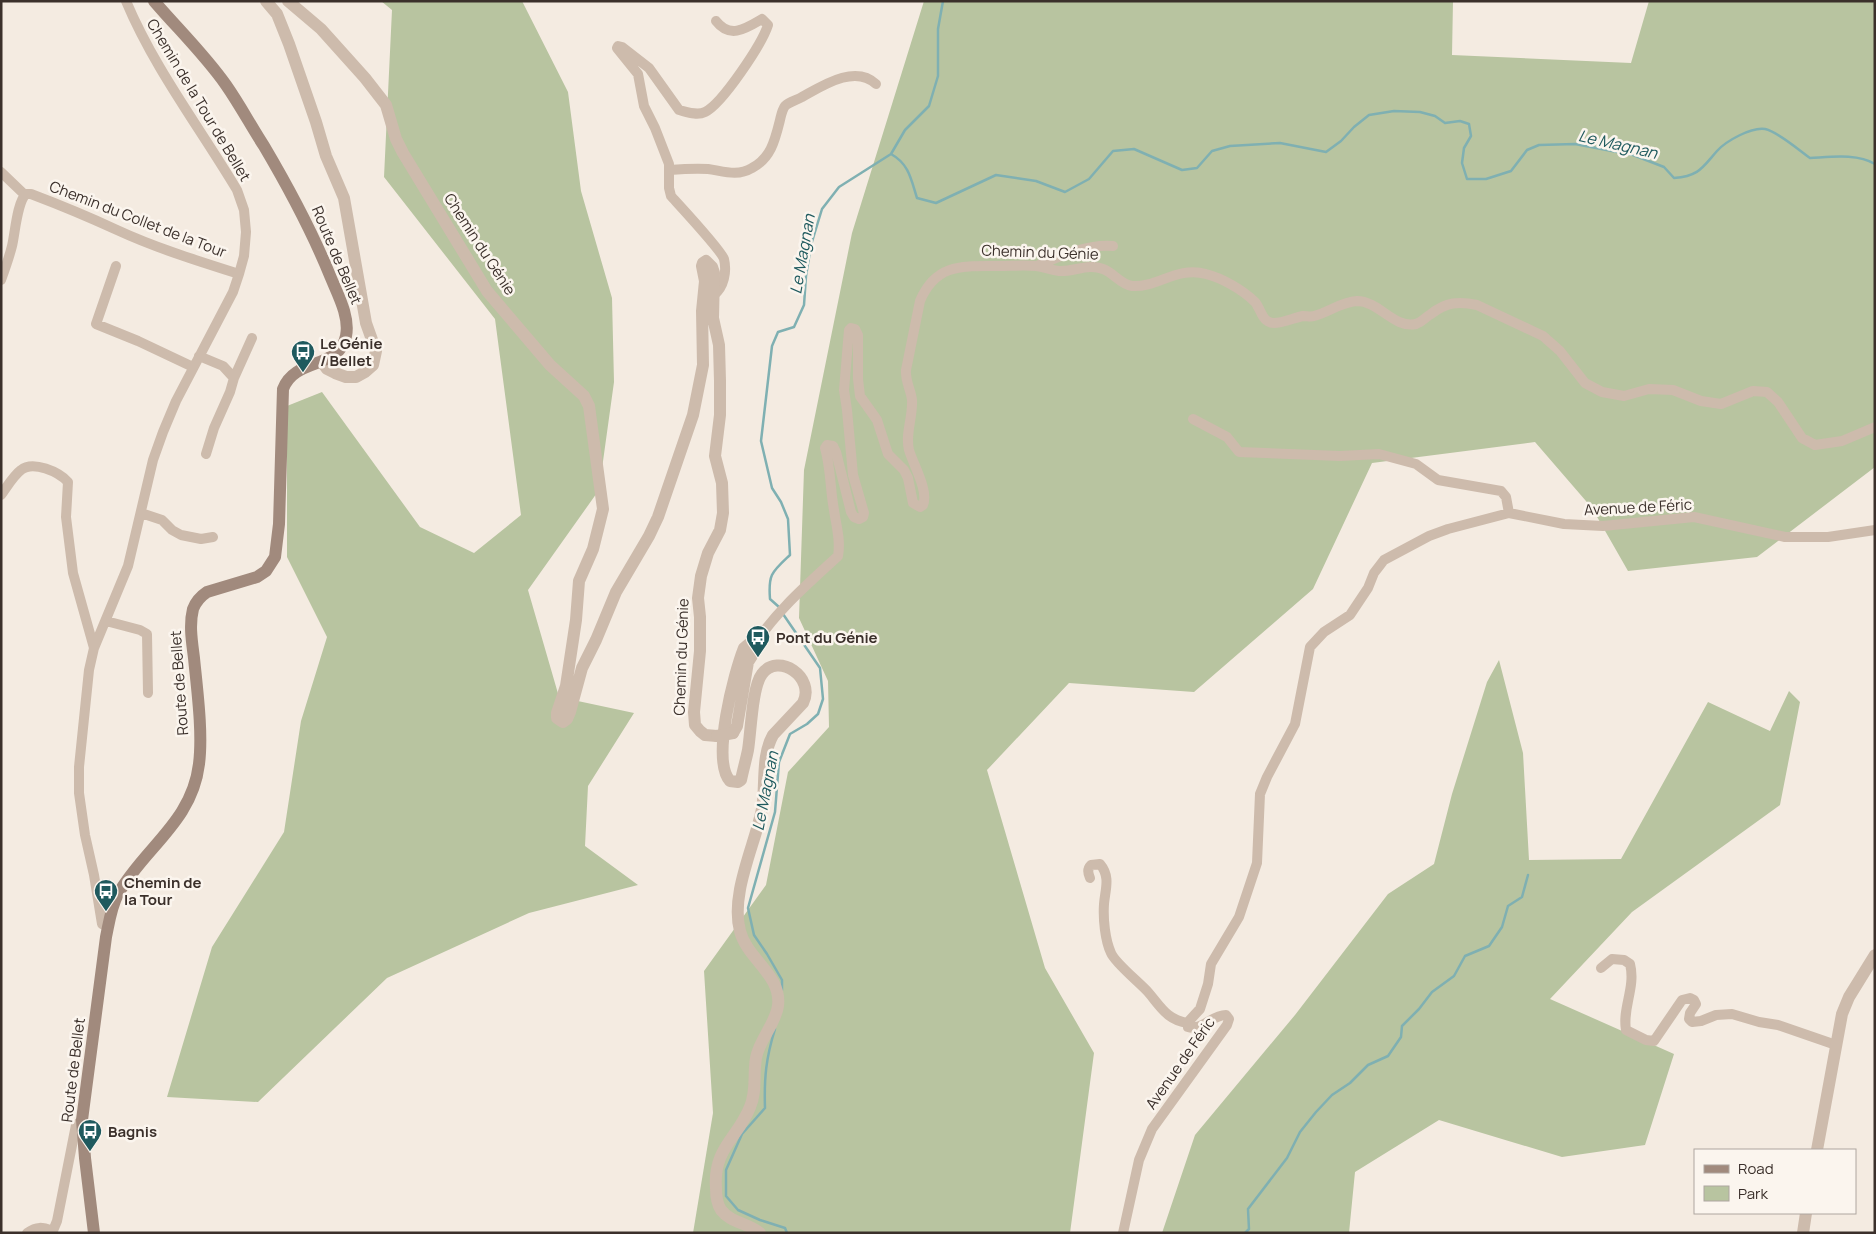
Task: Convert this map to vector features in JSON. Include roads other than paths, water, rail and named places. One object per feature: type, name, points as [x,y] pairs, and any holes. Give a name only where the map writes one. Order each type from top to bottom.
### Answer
[{"type":"main road","name":"Route de Bellet","points":[[94,1233],[82,1120],[108,927],[114,903],[121,889],[172,826],[188,802],[194,788],[200,752],[191,632],[194,606],[201,596],[208,592],[257,577],[266,571],[275,557],[279,524],[283,389],[285,382],[293,374],[332,357],[346,338],[347,327],[343,309],[314,237],[278,170],[229,90],[154,1]]},
{"type":"street","name":"Chemin de la Tour de Bellet","points":[[108,927],[102,924],[92,866],[84,835],[79,793],[78,767],[89,670],[94,648],[128,566],[153,460],[176,401],[232,292],[244,256],[246,232],[244,210],[237,190],[168,79],[134,20],[126,1]]},
{"type":"street","points":[[266,1],[276,14],[292,52],[326,156],[344,198],[366,323],[376,351],[373,365],[356,377],[346,377],[335,373],[322,362]]},
{"type":"street","name":"Chemin du Génie","points":[[288,1],[321,29],[365,78],[386,105],[396,138],[403,153],[487,291],[550,365],[584,396],[588,406],[604,509],[593,550],[579,582],[576,620],[566,686],[557,713],[557,718],[563,722],[567,719],[582,668],[616,592],[649,536],[693,415],[704,365],[702,311],[705,281],[702,266],[706,261],[712,266],[714,273],[713,318],[719,344],[720,415],[715,456],[722,483],[723,513],[720,530],[708,553],[701,576],[698,598],[700,651],[694,712],[695,725],[705,735],[716,736],[733,733],[737,726],[748,662],[757,648],[755,644],[763,632],[792,600],[838,556],[840,546],[833,508],[832,479],[825,448],[826,445],[833,446],[836,452],[854,518],[859,519],[864,513],[853,475],[844,390],[848,353],[848,330],[853,328],[857,330],[860,396],[877,420],[888,454],[904,470],[908,478],[913,503],[920,507],[925,502],[922,484],[908,443],[912,399],[906,376],[920,301],[924,290],[936,277],[955,268],[967,266],[1037,266],[1056,271],[1068,271],[1085,267],[1104,269],[1123,283],[1132,286],[1180,273],[1195,272],[1207,274],[1241,291],[1258,306],[1264,319],[1269,323],[1303,316],[1314,316],[1334,307],[1358,301],[1370,304],[1402,323],[1414,324],[1421,322],[1440,307],[1449,304],[1468,303],[1477,305],[1544,336],[1560,351],[1585,383],[1602,392],[1624,396],[1649,389],[1673,390],[1701,401],[1721,404],[1753,391],[1767,392],[1778,402],[1802,438],[1816,445],[1842,441],[1875,426]]},
{"type":"street","points":[[714,295],[720,291],[724,282],[724,258],[671,196],[666,155],[644,106],[638,74],[617,48],[618,46],[622,47],[649,68],[679,110],[698,114],[705,112],[719,100],[742,71],[768,25],[762,19],[732,32],[722,29],[716,21]]},
{"type":"street","points":[[669,170],[708,169],[725,173],[745,172],[761,163],[768,154],[774,144],[782,112],[788,104],[834,79],[857,76],[872,80],[876,84]]},
{"type":"street","points":[[1,172],[25,195]]},
{"type":"street","name":"Chemin du Collet de la Tour","points":[[2,276],[12,248],[20,209],[25,195],[32,194],[132,236],[239,274]]},
{"type":"street","points":[[1037,266],[1052,259],[1089,248],[1113,246]]},
{"type":"street","points":[[116,266],[96,324],[194,367]]},
{"type":"street","points":[[206,454],[214,428],[252,338]]},
{"type":"street","points":[[199,356],[223,366],[234,378]]},
{"type":"street","points":[[1193,419],[1227,437],[1239,452],[1340,456],[1379,454],[1416,464],[1438,480],[1501,491],[1506,497],[1509,513]]},
{"type":"street","points":[[1,495],[21,470],[32,466],[64,477],[68,482],[66,516],[74,574],[94,648]]},
{"type":"street","points":[[141,513],[162,520],[172,530],[181,535],[201,540],[213,537]]},
{"type":"street","name":"Avenue de Féric","points":[[1123,1233],[1139,1160],[1152,1129],[1228,1025],[1229,1019],[1226,1015],[1220,1015],[1193,1029],[1188,1028],[1189,1021],[1200,1009],[1208,984],[1211,964],[1239,916],[1257,863],[1260,794],[1267,776],[1295,724],[1310,647],[1324,632],[1350,615],[1368,588],[1374,573],[1384,560],[1441,532],[1496,515],[1509,513],[1564,524],[1602,526],[1694,517],[1785,537],[1828,537],[1875,530]]},
{"type":"street","points":[[106,621],[140,630],[147,634],[148,693]]},
{"type":"street","points":[[755,644],[750,643],[744,648],[729,702],[723,752],[725,772],[730,781],[738,782],[741,780],[748,750],[756,690],[761,675],[770,668],[778,666],[791,669],[803,679],[806,689],[806,697],[803,703],[773,734],[770,740],[766,761],[762,809],[739,899],[738,917],[742,937],[751,955],[768,974],[776,987],[779,997],[778,1009],[760,1043],[756,1059],[755,1091],[747,1116],[730,1139],[720,1158],[716,1173],[716,1185],[720,1209],[729,1218],[760,1233]]},
{"type":"street","points":[[1090,878],[1089,867],[1091,864],[1100,864],[1105,870],[1107,888],[1104,915],[1112,955],[1144,987],[1170,1018],[1188,1023]]},
{"type":"street","points":[[1817,1149],[1842,1014],[1849,997],[1875,955]]},
{"type":"street","points":[[1601,968],[1612,959],[1624,960],[1630,964],[1633,977],[1625,1022],[1626,1030],[1646,1040],[1654,1041],[1682,1000],[1690,998],[1696,1004],[1690,1013],[1689,1019],[1692,1022],[1716,1015],[1732,1014],[1759,1022],[1778,1025],[1836,1045]]},
{"type":"street","points":[[27,1233],[35,1227],[43,1227],[52,1232],[57,1221],[76,1125],[82,1120]]},
{"type":"street","points":[[1803,1233],[1806,1214]]},
{"type":"waterway","points":[[891,154],[905,130],[929,106],[938,76],[938,29],[943,1]]},
{"type":"waterway","name":"Le Magnan","points":[[779,607],[770,599],[770,584],[772,574],[790,555],[788,519],[781,502],[772,488],[761,441],[772,346],[778,332],[794,327],[804,305],[811,245],[822,209],[839,187],[891,154],[906,167],[917,198],[936,203],[996,175],[1036,181],[1065,192],[1089,179],[1113,151],[1134,149],[1182,170],[1197,168],[1212,151],[1230,146],[1280,143],[1326,152],[1369,115],[1394,111],[1420,112],[1435,116],[1445,123],[1460,121],[1469,124],[1471,136],[1464,148],[1462,163],[1467,179],[1486,179],[1511,171],[1527,150],[1539,145],[1575,144],[1633,155],[1664,167],[1674,178],[1682,177],[1699,170],[1721,147],[1732,139],[1746,132],[1759,129],[1776,133],[1810,158],[1852,157],[1875,164]]},
{"type":"waterway","name":"Le Magnan","points":[[782,990],[782,980],[754,935],[748,908],[775,812],[779,762],[790,734],[807,724],[818,714],[823,699],[820,668],[783,614]]},
{"type":"waterway","points":[[1245,1233],[1249,1229],[1248,1209],[1287,1158],[1300,1132],[1332,1095],[1350,1083],[1368,1065],[1388,1056],[1401,1037],[1402,1026],[1432,992],[1454,976],[1465,956],[1489,946],[1502,927],[1508,906],[1522,897],[1528,875]]},
{"type":"waterway","name":"Le Magnan","points":[[775,1029],[766,1068],[765,1108],[742,1134],[726,1170],[726,1196],[738,1210],[785,1228],[787,1233]]},
{"type":"place","name":"Le Génie / Bellet","points":[[303,373]]},
{"type":"place","name":"Pont du Génie","points":[[758,658]]},
{"type":"place","name":"Chemin de la Tour","points":[[106,912]]},
{"type":"place","name":"Bagnis","points":[[90,1152]]}]
